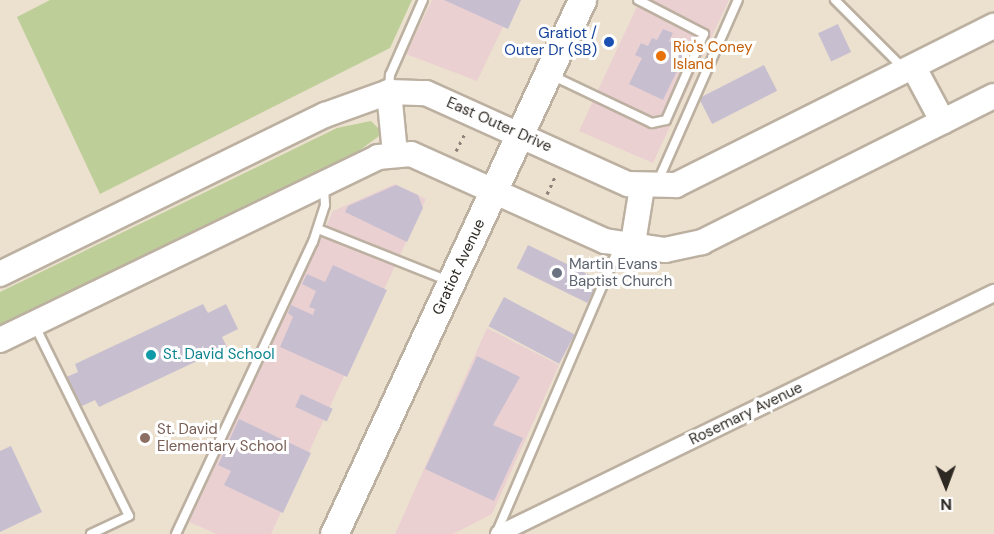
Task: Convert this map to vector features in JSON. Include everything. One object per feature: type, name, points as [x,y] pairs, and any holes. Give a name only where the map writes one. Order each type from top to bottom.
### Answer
[{"type":"main road","name":"Gratiot Avenue","points":[[334,534],[582,0]]},
{"type":"street","points":[[626,247],[649,187],[699,178],[994,26]]},
{"type":"street","points":[[910,70],[943,122]]},
{"type":"street","name":"East Outer Drive","points":[[0,274],[325,116],[389,92],[426,93],[521,135],[649,187]]},
{"type":"street","points":[[389,92],[395,153]]},
{"type":"street","points":[[0,340],[324,183],[395,153],[438,163],[626,247],[665,250],[702,242],[994,96]]},
{"type":"street","name":"Rosemary Avenue","points":[[497,534],[994,293]]},
{"type":"lane","points":[[389,92],[390,75],[423,0]]},
{"type":"lane","points":[[548,74],[652,123],[666,120],[704,34],[638,0]]},
{"type":"lane","points":[[649,187],[738,0]]},
{"type":"lane","points":[[835,0],[910,70]]},
{"type":"lane","points":[[176,534],[318,229],[324,183]]},
{"type":"lane","points":[[318,229],[451,282]]},
{"type":"lane","points":[[497,534],[626,247]]},
{"type":"lane","points":[[33,324],[129,516],[91,534]]},
{"type":"path","points":[[454,156],[466,128]]},
{"type":"path","points":[[545,198],[558,170]]},
{"type":"shaded area","points":[[432,0],[516,0],[477,81],[406,54]]},
{"type":"shaded area","points":[[640,0],[729,0],[653,163],[579,131]]},
{"type":"shaded area","points":[[395,184],[426,199],[271,534],[217,534],[189,522],[333,211]]},
{"type":"shaded area","points":[[487,328],[559,365],[492,514],[453,534],[395,534]]},
{"type":"green space","points":[[50,0],[412,0],[390,48],[100,194],[17,17]]},
{"type":"green space","points":[[371,121],[379,129],[379,136],[356,153],[0,326],[0,292],[337,128]]},
{"type":"building","points":[[444,0],[521,0],[508,29]]},
{"type":"building","points":[[838,24],[851,52],[831,61],[818,33]]},
{"type":"building","points":[[663,29],[673,33],[669,41],[687,50],[663,100],[629,84],[642,58],[635,55],[641,43],[648,46],[652,38],[657,40]]},
{"type":"building","points":[[764,65],[777,91],[712,124],[699,98]]},
{"type":"building","points":[[396,185],[418,195],[423,208],[407,242],[345,212],[348,206]]},
{"type":"building","name":"Martin Evans Baptist Church","points":[[528,245],[599,280],[588,303],[517,268]]},
{"type":"building","points":[[333,265],[387,290],[347,377],[280,347],[293,317],[288,313],[291,305],[313,315],[315,309],[309,307],[316,291],[302,284],[307,274],[325,282]]},
{"type":"building","points":[[504,297],[575,335],[559,364],[489,326]]},
{"type":"building","name":"St. David School","points":[[203,304],[208,313],[226,304],[238,329],[222,337],[227,347],[99,407],[95,400],[78,408],[64,378],[78,372],[75,364]]},
{"type":"building","points":[[477,356],[520,377],[493,425],[523,438],[494,501],[425,469]]},
{"type":"building","points":[[301,394],[333,409],[327,421],[295,407]]},
{"type":"building","points":[[239,419],[311,453],[283,513],[224,485],[231,471],[218,465]]},
{"type":"building","points":[[11,446],[42,512],[0,532],[0,451]]},
{"type":"place","name":"Gratiot / Outer Dr (SB)","points":[[609,42]]},
{"type":"place","name":"Rio's Coney Island","points":[[661,56]]},
{"type":"place","name":"Martin Evans Baptist Church","points":[[557,273]]},
{"type":"place","name":"St. David School","points":[[151,355]]},
{"type":"place","name":"St. David Elementary School","points":[[145,438]]}]
